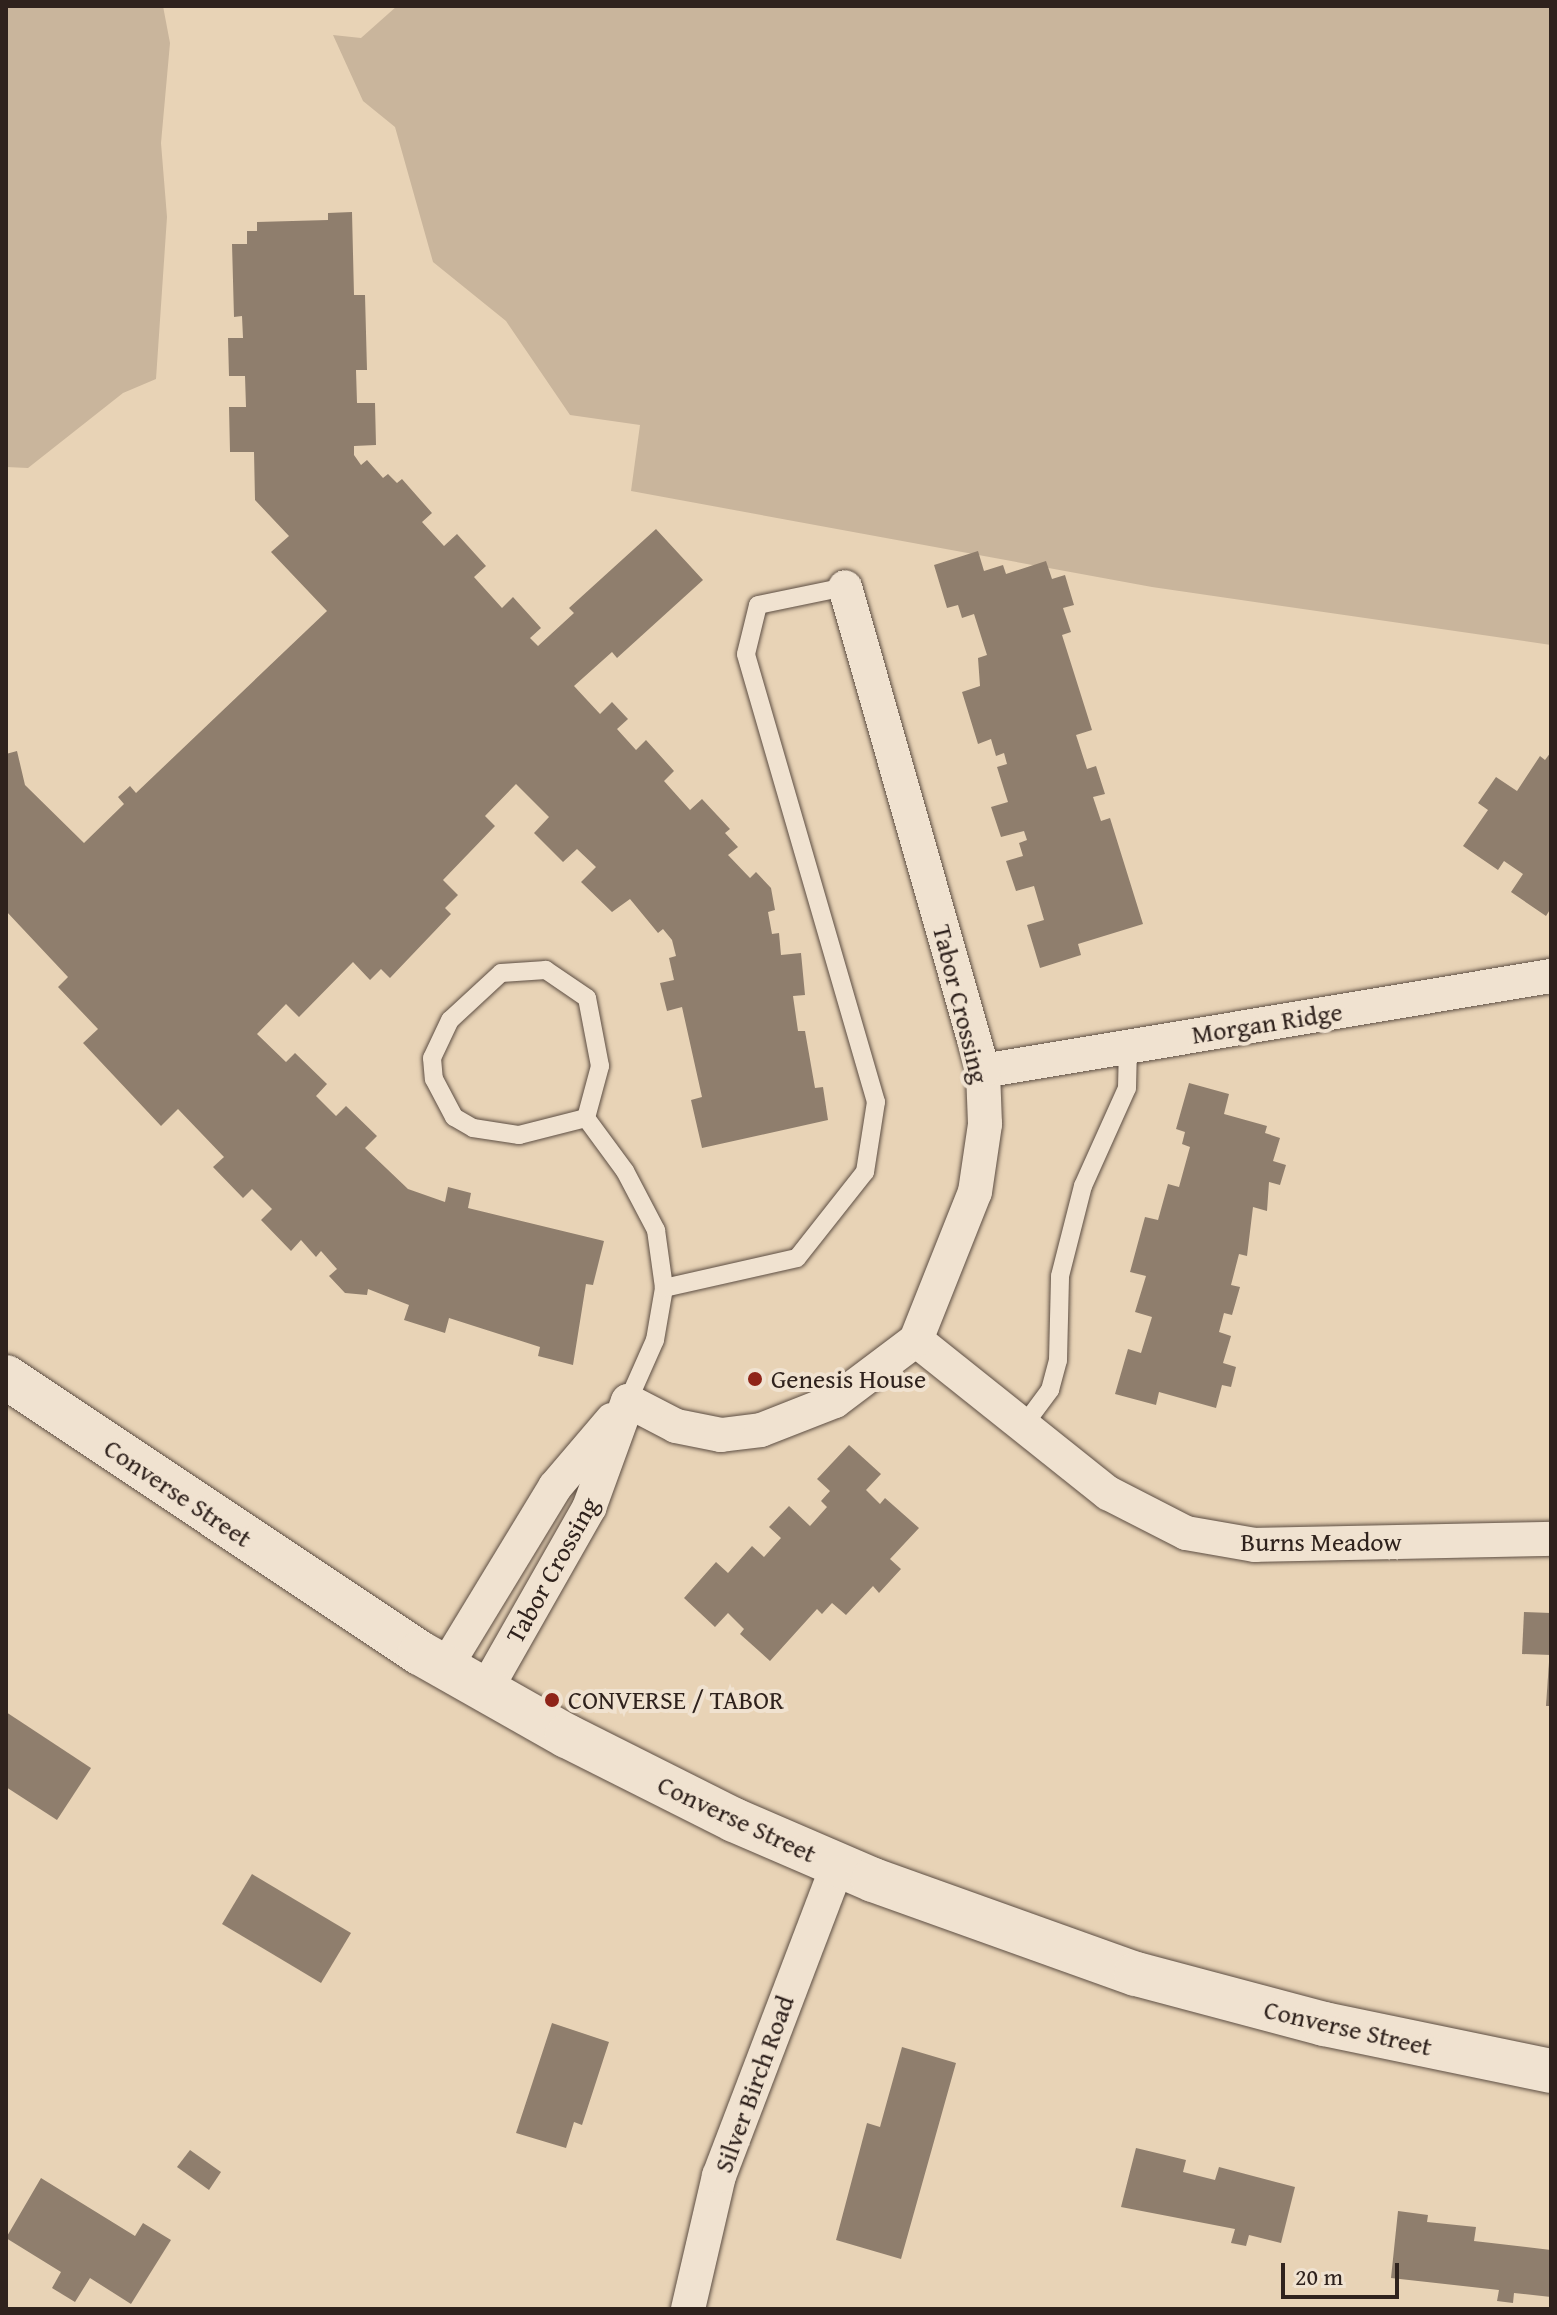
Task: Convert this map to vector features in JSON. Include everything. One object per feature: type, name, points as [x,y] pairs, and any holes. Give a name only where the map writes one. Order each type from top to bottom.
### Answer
[{"type":"main road","name":"Converse Street","points":[[6,1377],[445,1668],[664,1786],[838,1865],[1136,1974],[1309,2020],[1551,2071]]},
{"type":"street","name":"Tabor Crossing","points":[[845,587],[983,1071],[985,1124],[975,1192],[916,1340]]},
{"type":"street","name":"Morgan Ridge","points":[[983,1071],[1551,976]]},
{"type":"street","name":"Burns Meadow","points":[[916,1340],[1127,1505],[1169,1527],[1213,1540],[1255,1545],[1551,1539]]},
{"type":"street","points":[[628,1401],[702,1433],[761,1430],[835,1401],[916,1340]]},
{"type":"street","name":"Tabor Crossing","points":[[445,1668],[555,1487],[628,1401]]},
{"type":"street","name":"Tabor Crossing","points":[[485,1691],[589,1508],[628,1401]]},
{"type":"street","name":"Silver Birch Road","points":[[688,2309],[719,2176],[838,1865]]},
{"type":"lane","points":[[664,1288],[797,1258],[865,1172],[876,1102],[746,654],[758,605],[845,587]]},
{"type":"lane","points":[[586,1118],[541,1132],[496,1133],[454,1117],[442,1101],[434,1079],[436,1046],[450,1020],[501,973],[546,970],[576,986],[587,998],[600,1066],[586,1118],[649,1215],[660,1247],[664,1288],[655,1340],[628,1401]]},
{"type":"lane","points":[[1024,1425],[1050,1390],[1058,1360],[1060,1276],[1083,1186],[1127,1088],[1128,1047]]},
{"type":"shaded area","points":[[6,6],[163,6],[170,43],[161,143],[167,217],[156,379],[123,393],[28,468],[6,467]]},
{"type":"shaded area","points":[[397,6],[1551,6],[1551,645],[1152,587],[631,491],[640,425],[570,415],[506,321],[433,262],[395,127],[363,101],[333,35],[361,38]]},
{"type":"building","points":[[352,212],[354,295],[365,295],[367,370],[356,370],[357,403],[375,403],[376,445],[354,446],[354,455],[361,465],[367,460],[383,478],[388,474],[397,483],[402,479],[432,513],[422,522],[444,546],[457,534],[486,566],[474,577],[502,608],[513,597],[541,628],[530,638],[538,646],[574,613],[569,608],[656,529],[703,580],[617,658],[612,652],[574,686],[600,714],[612,702],[628,719],[617,729],[636,750],[646,740],[674,771],[664,781],[690,810],[702,799],[730,829],[725,833],[738,847],[728,855],[750,878],[756,872],[771,888],[775,910],[768,912],[772,934],[779,933],[781,955],[801,953],[805,995],[793,996],[798,1031],[805,1031],[815,1088],[823,1087],[828,1120],[702,1148],[691,1100],[702,1097],[682,1007],[667,1011],[660,983],[674,980],[669,958],[676,956],[672,940],[663,929],[658,933],[630,899],[612,912],[581,882],[596,867],[577,849],[563,862],[534,833],[549,817],[516,784],[485,816],[495,826],[443,880],[458,895],[445,908],[451,914],[390,978],[381,969],[370,980],[353,962],[299,1017],[286,1004],[257,1034],[286,1062],[295,1053],[327,1084],[316,1096],[336,1116],[346,1106],[377,1136],[365,1148],[408,1189],[445,1202],[448,1187],[471,1193],[468,1208],[604,1241],[593,1285],[586,1284],[573,1365],[538,1356],[540,1347],[449,1318],[445,1333],[404,1320],[409,1305],[368,1289],[367,1295],[345,1293],[329,1276],[337,1269],[321,1251],[316,1257],[301,1240],[291,1251],[261,1220],[272,1209],[252,1189],[243,1198],[213,1167],[224,1157],[178,1109],[161,1126],[83,1043],[98,1029],[58,987],[68,977],[6,911],[6,754],[17,751],[25,785],[84,843],[124,804],[118,797],[130,786],[136,793],[327,611],[271,552],[289,536],[255,500],[254,452],[230,452],[229,407],[246,407],[245,376],[229,376],[228,338],[243,338],[242,316],[234,317],[232,244],[247,244],[247,231],[257,231],[257,222],[328,220],[328,213]]},
{"type":"building","points":[[978,551],[984,571],[1003,565],[1006,574],[1046,561],[1052,579],[1065,575],[1074,605],[1063,608],[1071,632],[1062,635],[1092,730],[1076,735],[1087,769],[1096,766],[1105,794],[1093,797],[1101,821],[1110,818],[1143,924],[1078,944],[1081,955],[1040,968],[1027,925],[1044,920],[1034,886],[1016,891],[1006,861],[1023,856],[1019,843],[1027,840],[1024,831],[1001,837],[991,807],[1008,802],[997,767],[1007,764],[1004,753],[996,756],[991,739],[978,744],[962,692],[980,686],[978,658],[987,655],[974,614],[962,618],[958,605],[947,608],[934,565]]},
{"type":"building","points":[[1551,752],[1551,908],[1546,916],[1511,892],[1523,874],[1504,861],[1498,870],[1463,846],[1488,810],[1478,803],[1496,777],[1517,791],[1540,756],[1545,760]]},
{"type":"building","points":[[1189,1083],[1229,1094],[1224,1114],[1267,1126],[1265,1133],[1280,1138],[1273,1161],[1286,1165],[1280,1185],[1269,1182],[1267,1211],[1253,1207],[1247,1256],[1239,1254],[1231,1285],[1240,1287],[1232,1315],[1224,1313],[1219,1332],[1231,1336],[1223,1363],[1236,1367],[1231,1387],[1222,1385],[1216,1408],[1159,1392],[1156,1405],[1115,1394],[1128,1349],[1141,1353],[1152,1317],[1135,1312],[1146,1276],[1130,1272],[1145,1217],[1158,1220],[1168,1184],[1179,1187],[1190,1147],[1182,1144],[1185,1132],[1176,1129]]},
{"type":"building","points":[[849,1445],[881,1474],[866,1490],[880,1504],[885,1498],[919,1528],[890,1559],[901,1569],[879,1593],[873,1586],[846,1615],[832,1603],[822,1614],[817,1609],[770,1661],[740,1634],[744,1629],[728,1613],[715,1627],[684,1598],[716,1562],[728,1573],[752,1546],[764,1557],[781,1538],[769,1527],[789,1506],[810,1526],[827,1507],[821,1501],[830,1491],[817,1479]]},
{"type":"building","points":[[1524,1612],[1551,1613],[1551,1655],[1522,1654]]},
{"type":"building","points":[[1549,1662],[1551,1706],[1546,1706]]},
{"type":"building","points":[[6,1712],[91,1768],[57,1820],[6,1787]]},
{"type":"building","points":[[252,1874],[351,1933],[321,1983],[222,1924]]},
{"type":"building","points":[[552,2023],[609,2042],[582,2125],[574,2122],[566,2148],[516,2133]]},
{"type":"building","points":[[902,2047],[956,2063],[901,2259],[836,2240],[867,2123],[880,2127]]},
{"type":"building","points":[[1136,2148],[1186,2160],[1183,2172],[1215,2180],[1219,2167],[1295,2187],[1281,2243],[1249,2235],[1246,2246],[1231,2243],[1235,2229],[1121,2207]]},
{"type":"building","points":[[190,2150],[221,2172],[209,2190],[177,2167]]},
{"type":"building","points":[[41,2178],[135,2236],[143,2223],[171,2240],[131,2304],[90,2278],[75,2302],[52,2288],[61,2272],[6,2238]]},
{"type":"building","points":[[1398,2211],[1428,2215],[1427,2222],[1476,2227],[1474,2241],[1551,2250],[1551,2297],[1514,2293],[1513,2303],[1497,2301],[1499,2290],[1391,2278]]},
{"type":"place","name":"Genesis House","points":[[755,1379]]},
{"type":"place","name":"CONVERSE / TABOR","points":[[552,1700]]}]
